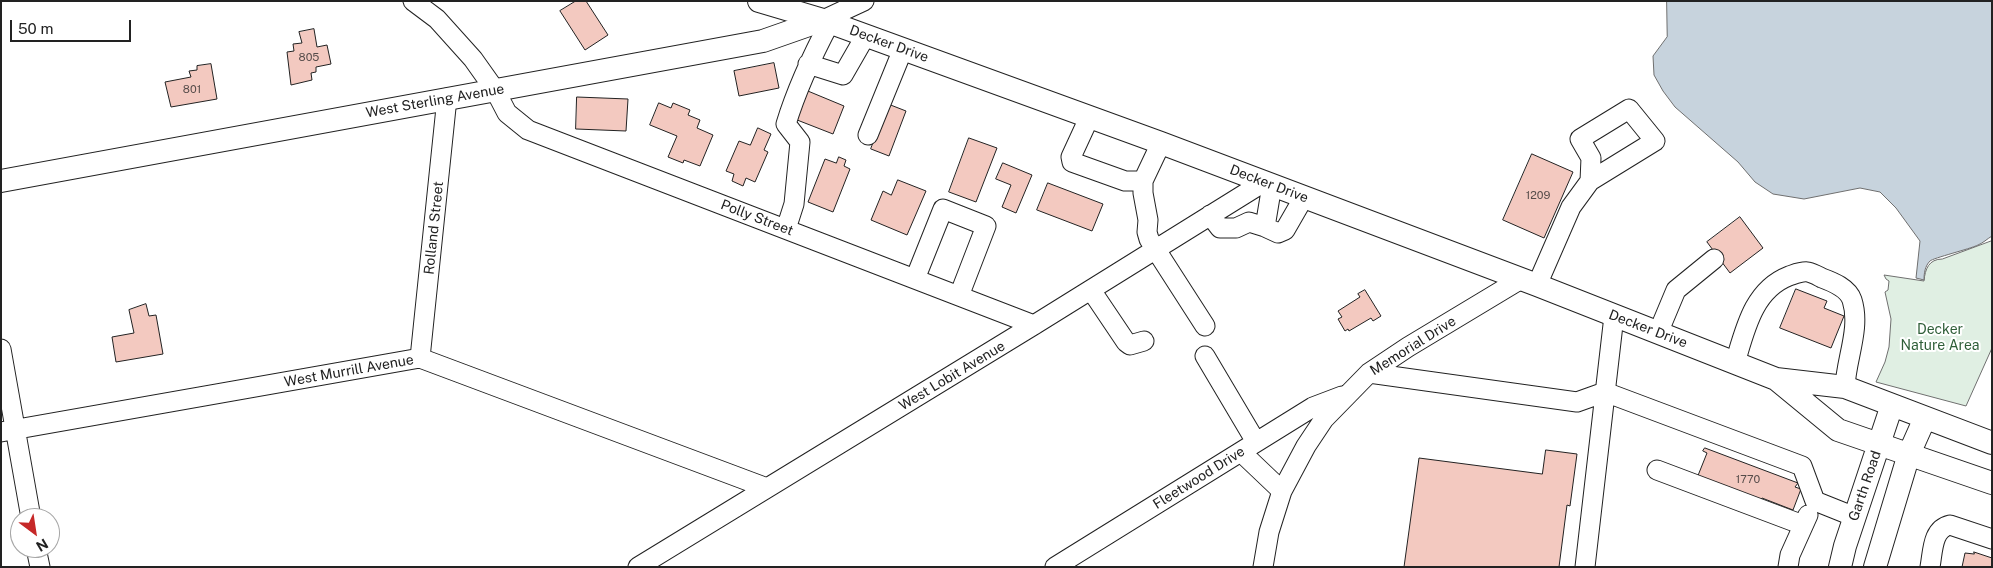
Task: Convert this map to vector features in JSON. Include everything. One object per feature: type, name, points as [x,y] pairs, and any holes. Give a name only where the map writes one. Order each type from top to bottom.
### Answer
[{"type":"main road","name":"Decker Drive","points":[[758,1],[826,21],[1161,143],[1529,282],[1776,380],[1838,430],[1992,483]]},
{"type":"main road","name":"West Sterling Avenue","points":[[1,181],[763,41],[826,21]]},
{"type":"main road","name":"Decker Drive","points":[[1776,380],[1845,387],[1992,443]]},
{"type":"main road","name":"Garth Road","points":[[1840,567],[1845,546],[1892,405]]},
{"type":"main road","points":[[1875,567],[1910,454],[1925,418]]},
{"type":"street","name":"Polly Street","points":[[413,1],[437,19],[473,59],[496,90],[508,112],[528,130],[1034,325]]},
{"type":"street","name":"West Sterling Avenue","points":[[826,21],[864,1]]},
{"type":"street","points":[[786,229],[794,204],[800,142],[786,124],[796,91],[826,21]]},
{"type":"street","points":[[808,64],[844,75],[866,36]]},
{"type":"street","points":[[868,135],[903,49]]},
{"type":"street","name":"Rolland Street","points":[[420,358],[447,98]]},
{"type":"street","points":[[1089,118],[1071,157],[1072,162],[1125,181],[1143,181]]},
{"type":"street","points":[[1161,143],[1143,181],[1142,193],[1148,220],[1147,232],[1205,326]]},
{"type":"street","points":[[1529,282],[1572,207],[1590,181]]},
{"type":"street","points":[[1265,227],[1268,184]]},
{"type":"street","name":"West Lobit Avenue","points":[[638,567],[1091,290],[1210,215],[1268,184]]},
{"type":"street","points":[[1210,215],[1220,228],[1236,228],[1249,222],[1278,233],[1285,230],[1304,197]]},
{"type":"street","points":[[915,279],[942,209],[986,226],[958,296]]},
{"type":"street","points":[[1658,334],[1676,290],[1714,259]]},
{"type":"street","points":[[1735,363],[1746,324],[1757,302],[1782,278],[1806,271],[1834,283],[1845,290],[1852,298],[1854,331],[1845,370],[1845,387]]},
{"type":"street","name":"Memorial Drive","points":[[1264,567],[1269,532],[1282,491],[1306,446],[1324,419],[1346,395],[1369,373],[1408,347],[1529,282]]},
{"type":"street","points":[[1091,290],[1126,342],[1130,345],[1144,341]]},
{"type":"street","points":[[1585,567],[1614,316]]},
{"type":"street","points":[[1,349],[8,430],[28,508]]},
{"type":"street","points":[[1204,356],[1249,447],[1282,491]]},
{"type":"street","name":"West Murrill Avenue","points":[[8,430],[420,358],[767,488]]},
{"type":"street","points":[[1369,373],[1577,402],[1605,392],[1802,466],[1814,501],[1790,555],[1788,567]]},
{"type":"street","name":"Fleetwood Drive","points":[[1055,567],[1313,406],[1346,395]]},
{"type":"street","points":[[1657,470],[1801,531]]},
{"type":"street","points":[[1814,501],[1855,517]]},
{"type":"street","points":[[1930,567],[1938,532],[1944,526],[1950,525],[1992,539]]},
{"type":"green space","name":"Decker Nature Area","points":[[1992,241],[1992,348],[1966,406],[1876,382],[1889,347],[1891,319],[1885,292],[1888,290],[1889,281],[1884,275],[1924,281],[1928,266],[1934,261]]},
{"type":"shaded area","points":[[1667,1],[1992,1],[1992,236],[1974,247],[1930,261],[1925,270],[1924,280],[1916,278],[1920,241],[1896,208],[1880,192],[1860,188],[1804,199],[1773,194],[1755,182],[1738,162],[1675,107],[1654,75],[1653,56],[1667,37]]},
{"type":"building","points":[[576,1],[586,1],[608,35],[585,50],[560,11]]},
{"type":"building","points":[[314,29],[317,47],[327,45],[331,64],[316,67],[316,72],[311,73],[312,80],[291,85],[287,52],[294,51],[293,44],[302,43],[299,32]]},
{"type":"building","points":[[774,63],[779,88],[739,96],[734,71]]},
{"type":"building","points":[[211,64],[217,99],[171,107],[165,82],[191,77],[189,71],[197,70],[197,66]]},
{"type":"building","points":[[803,89],[844,106],[833,134],[792,118]]},
{"type":"building","points":[[577,97],[628,99],[626,131],[576,129]]},
{"type":"building","points":[[659,103],[671,108],[673,103],[690,110],[688,115],[700,120],[697,128],[713,135],[700,166],[684,160],[683,163],[668,157],[677,136],[650,125]]},
{"type":"building","points":[[888,104],[906,111],[889,156],[871,149]]},
{"type":"building","points":[[758,128],[771,134],[764,150],[768,152],[755,182],[746,178],[743,186],[732,181],[734,174],[726,171],[739,141],[750,145]]},
{"type":"building","points":[[969,138],[997,148],[976,202],[949,192]]},
{"type":"building","points":[[1532,154],[1573,172],[1544,238],[1503,220]]},
{"type":"building","points":[[839,157],[846,160],[844,166],[850,169],[833,212],[808,202],[825,159],[836,163]]},
{"type":"building","points":[[1003,163],[1032,175],[1016,213],[1002,207],[1011,185],[996,179]]},
{"type":"building","points":[[898,180],[926,191],[907,235],[871,220],[883,191],[891,195]]},
{"type":"building","points":[[1048,183],[1103,204],[1092,231],[1037,210]]},
{"type":"building","points":[[1740,217],[1763,248],[1730,273],[1707,242]]},
{"type":"building","points":[[1796,289],[1827,301],[1824,308],[1844,316],[1831,348],[1780,328]]},
{"type":"building","points":[[1365,290],[1381,316],[1373,321],[1371,318],[1349,331],[1348,329],[1345,331],[1338,319],[1342,317],[1338,311],[1360,297],[1358,294]]},
{"type":"building","points":[[146,304],[149,316],[156,315],[163,354],[116,362],[112,337],[134,333],[129,310]]},
{"type":"building","points":[[1705,448],[1798,483],[1795,487],[1801,489],[1793,510],[1762,498],[1760,501],[1697,478],[1707,453],[1703,451]]},
{"type":"building","points":[[1546,450],[1577,454],[1570,506],[1567,505],[1559,567],[1404,567],[1419,458],[1542,474]]},
{"type":"building","points":[[1974,552],[1992,558],[1992,567],[1962,567],[1965,553],[1974,554]]}]
